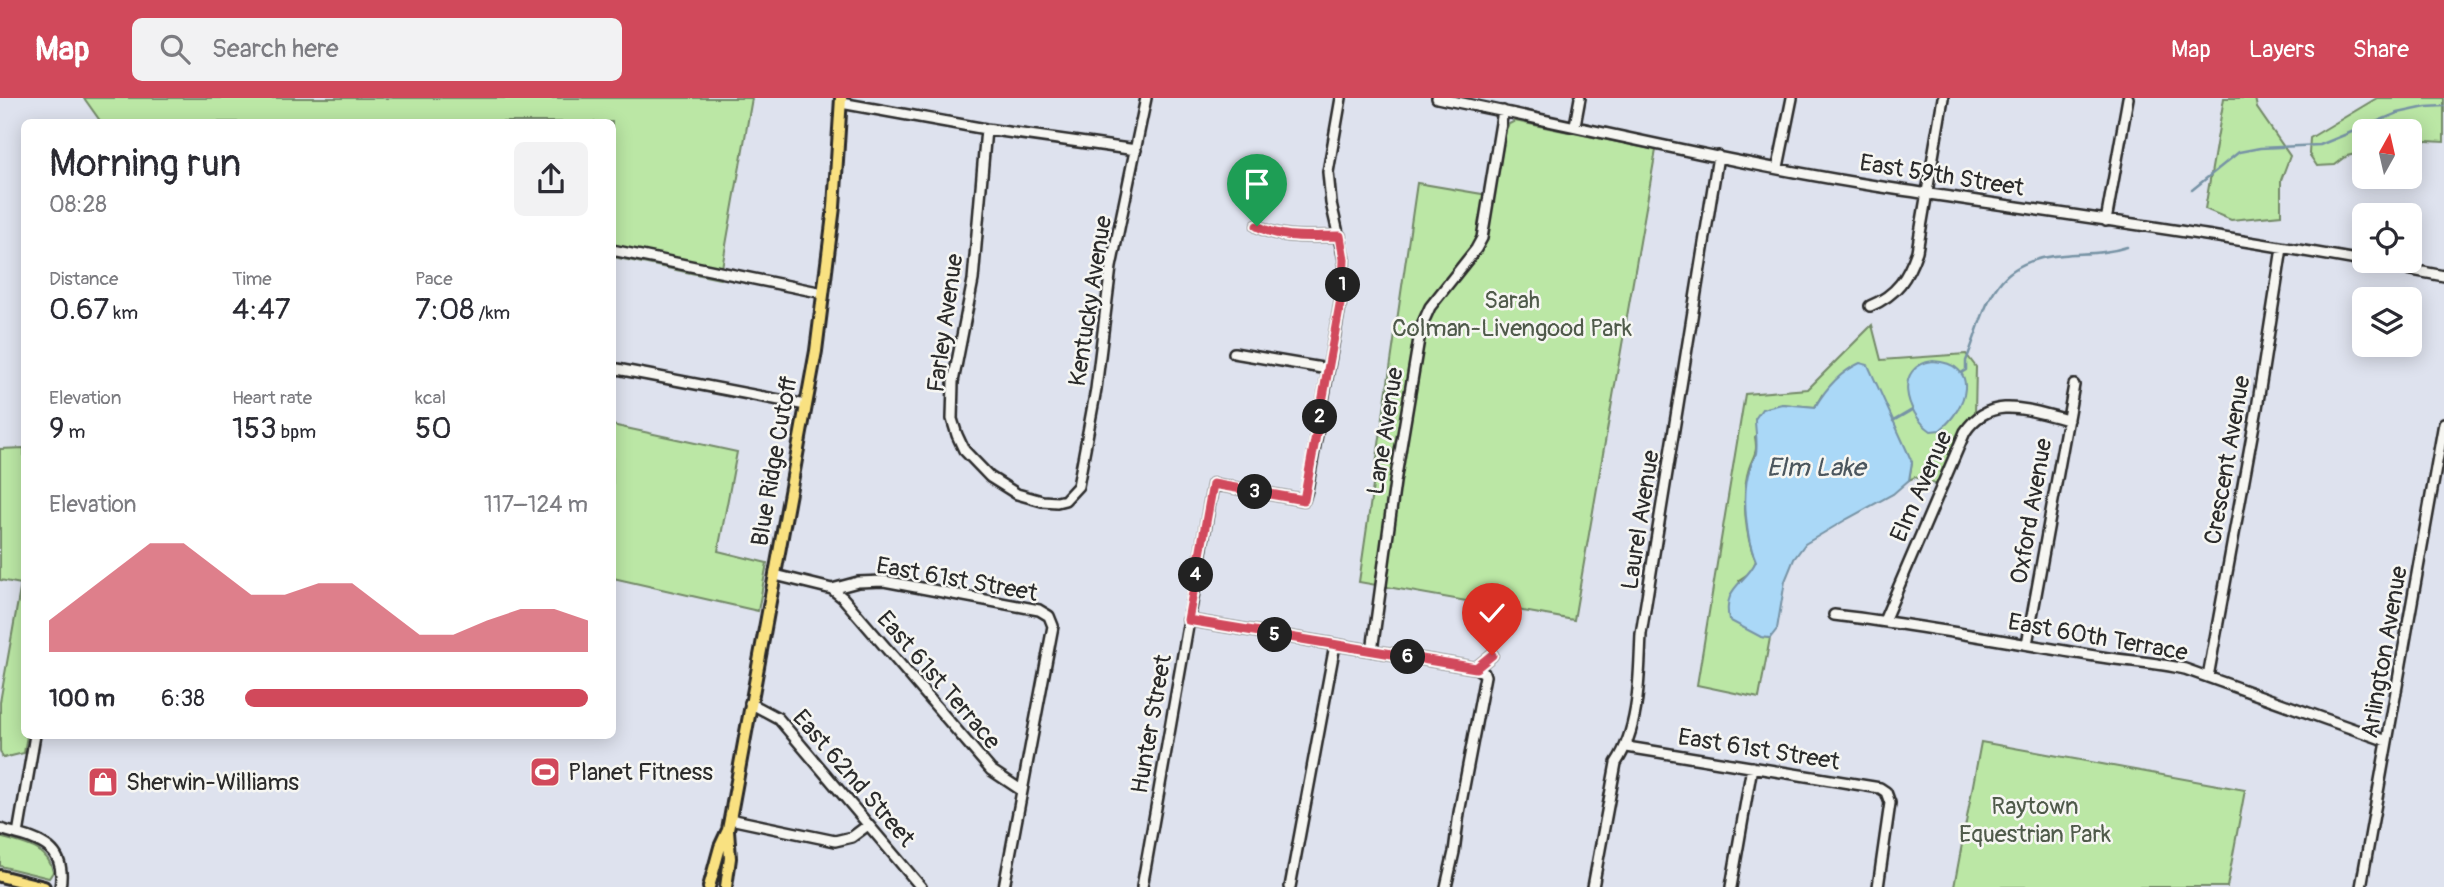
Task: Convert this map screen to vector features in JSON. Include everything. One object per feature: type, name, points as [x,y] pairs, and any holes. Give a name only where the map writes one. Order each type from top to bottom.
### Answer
[{"type":"main road","name":"Blue Ridge Cutoff","points":[[709,887],[729,824],[806,405],[834,207],[841,101]]},
{"type":"main road","name":"Blue Ridge Cutoff","points":[[726,887],[730,858],[729,824]]},
{"type":"main road","points":[[0,876],[44,887]]},
{"type":"street","name":"Kentucky Avenue","points":[[1060,501],[1074,493],[1078,486],[1096,389],[1111,267],[1146,98]]},
{"type":"street","points":[[1234,353],[1328,369],[1343,288],[1344,259],[1331,203],[1328,172],[1341,98]]},
{"type":"street","name":"East 59th Street","points":[[1437,98],[1778,167],[2444,276]]},
{"type":"street","points":[[1575,125],[1580,98]]},
{"type":"street","points":[[1778,167],[1792,98]]},
{"type":"street","points":[[1870,306],[1897,291],[1911,270],[1917,251],[1943,98]]},
{"type":"street","points":[[2106,220],[2129,98]]},
{"type":"street","points":[[841,101],[986,129],[1136,150]]},
{"type":"street","name":"Lane Avenue","points":[[1372,651],[1395,482],[1422,327],[1430,307],[1482,238],[1503,111]]},
{"type":"street","name":"Farley Avenue","points":[[986,129],[973,281],[953,382],[952,419],[964,450],[990,477],[1017,494],[1042,501],[1060,501]]},
{"type":"street","name":"Laurel Avenue","points":[[1593,887],[1616,763],[1627,747],[1639,685],[1641,634],[1718,156]]},
{"type":"street","points":[[1257,226],[1285,237],[1340,236]]},
{"type":"street","name":"Crescent Avenue","points":[[2208,677],[2257,408],[2282,248]]},
{"type":"street","points":[[616,251],[823,293]]},
{"type":"street","points":[[616,369],[806,405]]},
{"type":"street","name":"Hunter Street","points":[[1142,887],[1213,484],[1304,500],[1328,369]]},
{"type":"street","name":"Oxford Avenue","points":[[2026,644],[2074,385]]},
{"type":"street","name":"Elm Avenue","points":[[1884,621],[1971,422],[1984,413],[2003,407],[2068,420]]},
{"type":"street","name":"Arlington Avenue","points":[[2361,887],[2444,423]]},
{"type":"street","name":"East 61st Street","points":[[775,575],[832,589],[858,582],[884,582],[1039,610],[1049,616],[1053,626],[1021,790]]},
{"type":"street","name":"East 61st Terrace","points":[[832,589],[843,598],[991,770],[1021,790]]},
{"type":"street","name":"East 60th Terrace","points":[[1834,615],[2098,657],[2161,664],[2208,677],[2387,741]]},
{"type":"street","points":[[1188,620],[1476,668],[1484,673],[1446,887]]},
{"type":"street","points":[[1290,887],[1335,645]]},
{"type":"street","points":[[1476,668],[1492,655]]},
{"type":"street","name":"East 62nd Street","points":[[750,703],[778,718],[921,887]]},
{"type":"street","points":[[18,834],[34,739]]},
{"type":"street","name":"East 61st Street","points":[[1627,747],[1884,790],[1890,803],[1878,887]]},
{"type":"street","points":[[1731,887],[1752,767]]},
{"type":"street","points":[[1004,887],[1021,790]]},
{"type":"street","points":[[729,824],[835,841],[852,837],[868,825]]},
{"type":"street","points":[[0,829],[40,841],[56,853],[63,874],[61,887]]},
{"type":"green space","points":[[84,98],[752,98],[720,279],[616,258],[616,119],[99,119]]},
{"type":"green space","points":[[2224,98],[2255,98],[2257,108],[2290,156],[2281,180],[2281,215],[2231,220],[2205,209]]},
{"type":"green space","points":[[2377,98],[2444,98],[2444,142],[2422,141],[2422,119],[2352,119],[2352,155],[2335,165],[2317,166],[2309,154],[2310,138]]},
{"type":"green space","name":"Sarah Colman-Livengood Park","points":[[1515,121],[1656,150],[1574,620],[1359,582],[1417,183],[1494,196],[1506,129]]},
{"type":"green space","points":[[1872,325],[1881,360],[1966,354],[1976,367],[1975,414],[1956,438],[1938,485],[1915,477],[1909,480],[1912,462],[1822,395],[1815,407],[1782,404],[1755,437],[1756,450],[1745,490],[1747,528],[1756,561],[1751,572],[1739,580],[1761,637],[1770,638],[1759,698],[1697,685],[1745,394],[1808,389]]},
{"type":"green space","points":[[616,426],[737,452],[718,551],[767,563],[758,611],[616,579]]},
{"type":"green space","points":[[21,448],[21,584],[0,580],[0,449]]},
{"type":"green space","points":[[21,584],[21,739],[26,739],[24,753],[3,758],[0,751],[0,702]]},
{"type":"green space","name":"Raytown Equestrian Park","points":[[1981,742],[2245,790],[2227,887],[1954,887]]},
{"type":"green space","points":[[0,837],[40,851],[50,863],[53,872],[49,878],[0,866]]},
{"type":"water","points":[[1933,361],[1959,370],[1964,378],[1965,388],[1963,399],[1949,421],[1940,430],[1931,431],[1915,413],[1907,391],[1912,372],[1920,365]]},
{"type":"water","name":"Elm Lake","points":[[1860,363],[1868,365],[1912,462],[1909,480],[1893,494],[1805,544],[1794,559],[1785,581],[1777,629],[1770,638],[1761,637],[1729,620],[1728,609],[1732,592],[1756,561],[1747,528],[1745,502],[1747,478],[1757,449],[1755,419],[1762,409],[1782,404],[1815,407],[1834,381]]},
{"type":"waterway","points":[[2192,190],[2239,152],[2260,148],[2320,145],[2398,113],[2444,106]]},
{"type":"waterway","points":[[1961,373],[1966,370],[1966,361],[1987,304],[2006,276],[2020,266],[2039,259],[2127,247]]},
{"type":"waterway","points":[[1893,421],[1912,410]]},
{"type":"place","name":"Planet Fitness","points":[[545,772]]},
{"type":"place","name":"Sherwin-Williams","points":[[103,782]]},
{"type":"route","points":[[1257,226],[1285,237],[1340,236],[1344,259],[1343,288],[1304,500],[1213,484],[1188,620],[1476,668],[1492,655]]}]
